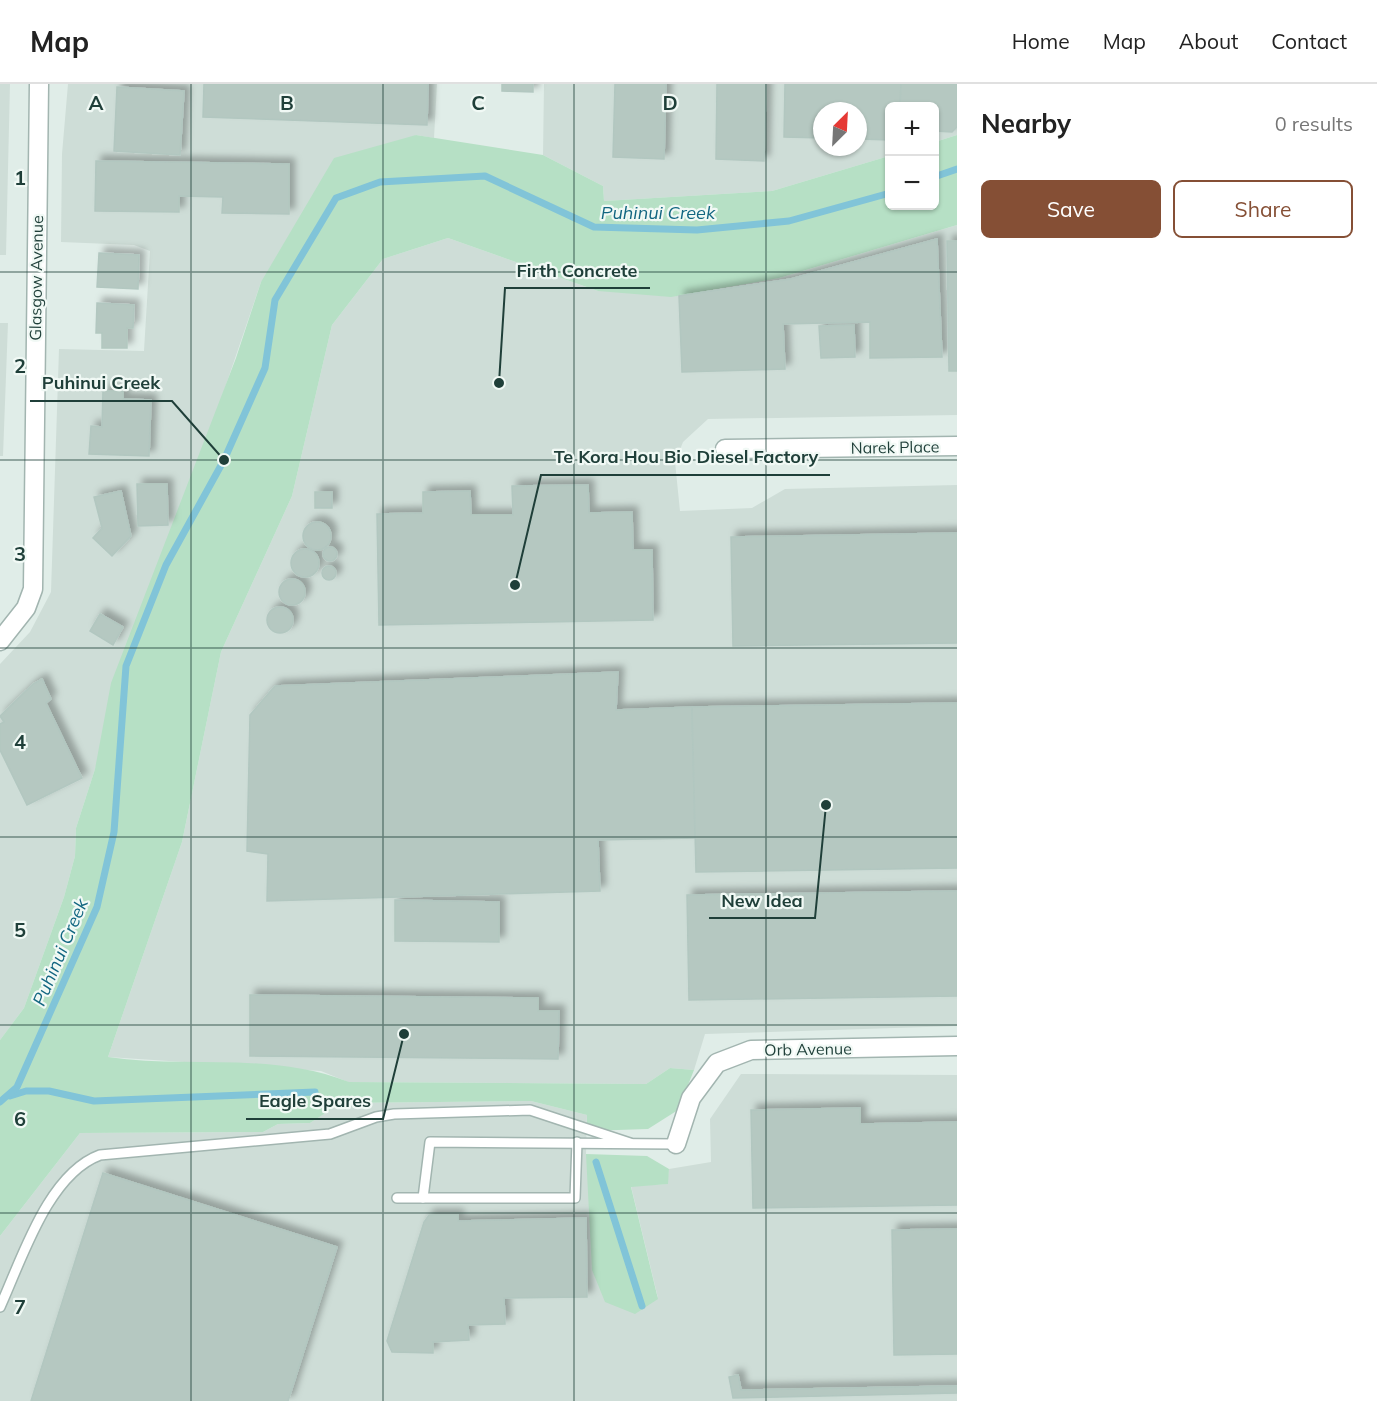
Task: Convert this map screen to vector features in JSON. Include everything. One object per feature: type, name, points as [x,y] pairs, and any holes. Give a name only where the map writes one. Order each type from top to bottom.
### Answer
[{"type":"street","name":"Glasgow Avenue","points":[[0,641],[26,608],[33,589],[39,84]]},
{"type":"street","name":"Narek Place","points":[[725,449],[957,446]]},
{"type":"street","name":"Orb Avenue","points":[[676,1144],[691,1098],[717,1063],[751,1050],[957,1046]]},
{"type":"lane","points":[[0,1307],[44,1211],[59,1188],[77,1168],[100,1155],[330,1134],[376,1117],[394,1114],[530,1110],[630,1143]]},
{"type":"lane","points":[[423,1198],[430,1142],[676,1144]]},
{"type":"lane","points":[[397,1198],[575,1198],[577,1142]]},
{"type":"shaded area","points":[[0,84],[10,84],[6,255],[0,255]]},
{"type":"shaded area","points":[[68,84],[437,84],[434,138],[416,135],[261,282],[76,828],[75,856],[64,897],[24,1008],[0,1040],[0,664],[30,632],[51,592],[59,349],[144,351],[150,251],[134,245],[61,242],[62,154]]},
{"type":"shaded area","points":[[544,84],[957,84],[957,135],[939,141],[939,102],[885,102],[885,157],[772,191],[604,201],[603,186],[543,155]]},
{"type":"shaded area","points":[[957,225],[957,415],[708,419],[683,442],[675,462],[680,511],[752,508],[785,489],[957,485],[957,1026],[705,1034],[694,1070],[670,1068],[646,1084],[348,1082],[321,1071],[108,1057],[182,842],[221,652],[292,496],[332,325],[383,259],[448,238],[598,291],[779,278]]},
{"type":"shaded area","points":[[0,323],[8,323],[3,456],[0,456]]},
{"type":"shaded area","points":[[741,1074],[957,1075],[957,1401],[0,1401],[0,1236],[80,1133],[263,1132],[278,1124],[310,1123],[340,1103],[531,1101],[587,1115],[586,1154],[658,1298],[631,1186],[667,1184],[669,1169],[711,1162],[710,1119]]},
{"type":"green space","points":[[416,135],[543,155],[603,186],[604,201],[772,191],[885,157],[885,210],[939,210],[939,141],[957,135],[957,225],[779,278],[671,297],[598,291],[448,238],[383,259],[332,325],[292,496],[221,652],[182,842],[108,1057],[289,1067],[349,1082],[646,1084],[670,1068],[694,1070],[678,1110],[648,1129],[587,1131],[587,1115],[531,1101],[341,1103],[310,1123],[278,1124],[263,1132],[80,1133],[0,1236],[0,1040],[24,1008],[64,897],[75,856],[76,828],[95,769],[111,683],[236,358],[261,282],[334,158]]},
{"type":"green space","points":[[586,1154],[647,1156],[669,1169],[668,1184],[631,1187],[658,1299],[635,1314],[605,1302],[592,1270]]},
{"type":"building","points":[[204,84],[428,84],[427,125],[203,117]]},
{"type":"building","points":[[502,84],[533,84],[533,92],[502,91]]},
{"type":"building","points":[[615,84],[666,84],[664,159],[613,157]]},
{"type":"building","points":[[717,84],[766,84],[764,161],[716,159]]},
{"type":"building","points":[[785,84],[901,84],[900,102],[885,102],[885,140],[867,139],[867,102],[813,102],[813,138],[784,137]]},
{"type":"building","points":[[901,84],[957,84],[957,127],[952,132],[939,131],[939,102],[900,102]]},
{"type":"building","points":[[117,87],[184,91],[180,155],[114,151]]},
{"type":"building","points":[[96,161],[289,164],[289,214],[222,213],[223,197],[179,196],[179,212],[95,211]]},
{"type":"building","points":[[937,239],[942,357],[870,358],[870,322],[783,324],[785,369],[682,372],[679,296],[791,279]]},
{"type":"building","points":[[947,241],[957,241],[957,371],[949,371]]},
{"type":"building","points":[[99,253],[139,255],[138,289],[97,287]]},
{"type":"building","points":[[97,303],[134,305],[133,328],[127,328],[127,348],[102,348],[102,333],[96,333]]},
{"type":"building","points":[[854,325],[855,357],[821,358],[819,326]]},
{"type":"building","points":[[103,391],[123,391],[123,399],[151,400],[149,456],[89,454],[91,426],[102,427]]},
{"type":"building","points":[[137,484],[167,484],[168,525],[138,526]]},
{"type":"building","points":[[588,485],[589,513],[632,512],[633,550],[652,550],[653,620],[379,625],[377,514],[423,513],[423,492],[470,491],[471,515],[513,515],[512,486]]},
{"type":"building","points":[[121,491],[131,536],[112,556],[93,538],[102,528],[94,497]]},
{"type":"building","points":[[315,492],[332,492],[332,508],[315,508]]},
{"type":"building","points":[[317,522],[327,526],[331,536],[327,546],[317,550],[307,546],[303,536],[307,526]]},
{"type":"building","points":[[957,533],[957,643],[733,646],[731,537]]},
{"type":"building","points":[[327,547],[333,547],[337,554],[333,561],[327,561],[323,557],[323,551]]},
{"type":"building","points":[[305,549],[315,553],[319,563],[315,573],[305,577],[295,573],[291,563],[295,553]]},
{"type":"building","points":[[326,566],[332,566],[336,573],[332,580],[326,580],[322,576],[322,570]]},
{"type":"building","points":[[292,579],[301,583],[305,592],[301,601],[292,605],[283,601],[279,592],[283,583]]},
{"type":"building","points":[[280,607],[290,610],[293,620],[290,630],[280,633],[270,630],[267,620],[270,610]]},
{"type":"building","points":[[100,614],[123,627],[113,645],[90,631]]},
{"type":"building","points":[[618,672],[616,710],[692,707],[695,838],[598,840],[600,891],[267,901],[268,854],[247,851],[250,715],[275,686]]},
{"type":"building","points":[[42,679],[51,699],[46,703],[82,778],[27,805],[0,750],[0,724],[4,722],[0,716],[33,684]]},
{"type":"building","points":[[957,703],[957,868],[696,872],[692,707]]},
{"type":"building","points":[[957,891],[957,996],[689,1000],[687,895]]},
{"type":"building","points":[[395,900],[499,902],[499,942],[395,941]]},
{"type":"building","points":[[250,995],[538,998],[538,1011],[559,1011],[558,1059],[250,1056]]},
{"type":"building","points":[[860,1108],[860,1124],[957,1122],[957,1205],[753,1208],[751,1110]]},
{"type":"building","points":[[103,1173],[337,1247],[288,1401],[31,1401]]},
{"type":"building","points":[[429,1215],[458,1215],[458,1221],[586,1218],[587,1297],[504,1298],[505,1324],[468,1325],[469,1340],[433,1342],[433,1353],[392,1352],[387,1341],[424,1222]]},
{"type":"building","points":[[957,1229],[957,1354],[894,1355],[892,1230]]},
{"type":"building","points":[[738,1375],[741,1390],[957,1386],[957,1393],[733,1398],[729,1377]]},
{"type":"waterway","name":"Puhinui Creek","points":[[939,175],[957,169]]},
{"type":"waterway","name":"Puhinui Creek","points":[[0,1102],[17,1087],[97,907],[114,832],[126,666],[166,565],[224,460],[265,368],[275,300],[336,198],[380,182],[485,176],[594,227],[697,230],[789,221],[885,194]]},
{"type":"waterway","points":[[10,1096],[26,1091],[49,1091],[94,1101],[315,1092]]},
{"type":"waterway","points":[[596,1162],[642,1306]]},
{"type":"place","name":"Firth Concrete","points":[[499,383]]},
{"type":"place","name":"Puhinui Creek","points":[[224,460]]},
{"type":"place","name":"Te Kora Hou Bio Diesel Factory","points":[[515,585]]},
{"type":"place","name":"New Idea","points":[[826,805]]},
{"type":"place","name":"Eagle Spares","points":[[404,1034]]}]
